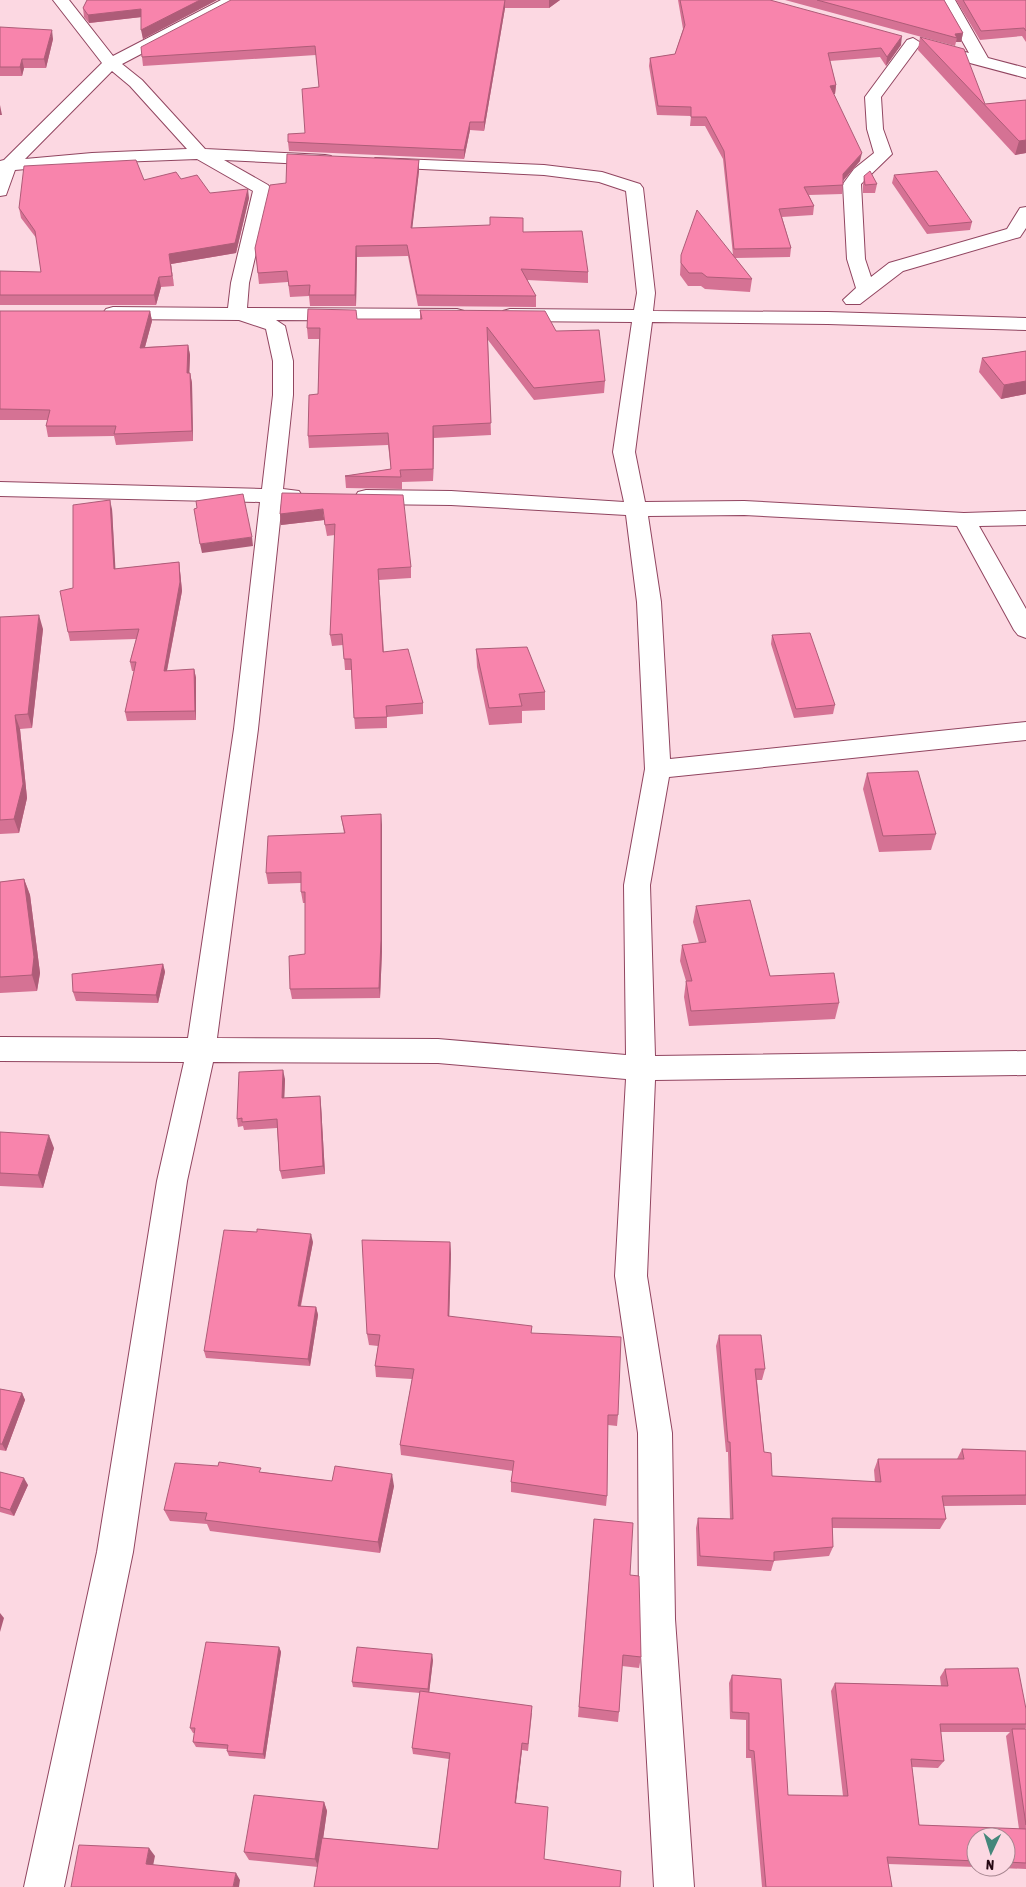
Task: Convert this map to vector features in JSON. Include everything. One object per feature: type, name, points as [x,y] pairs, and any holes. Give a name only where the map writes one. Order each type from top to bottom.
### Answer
[{"type":"street","points":[[61,0],[111,62],[136,83],[200,154],[262,189],[242,274],[237,312]]},
{"type":"street","points":[[0,191],[4,166],[111,62],[233,0]]},
{"type":"street","points":[[947,0],[982,62]]},
{"type":"street","points":[[894,37],[982,62],[1026,72]]},
{"type":"street","points":[[866,290],[856,259],[852,184],[860,173],[883,154],[875,129],[873,97],[913,43]]},
{"type":"street","points":[[4,166],[92,158],[200,154],[347,161]]},
{"type":"street","points":[[367,162],[544,170],[602,177],[634,188],[646,293],[641,317],[624,452],[636,509],[649,602],[658,769],[637,885],[641,1068],[631,1276],[655,1433],[657,1619],[674,1887]]},
{"type":"street","points":[[828,318],[896,267],[1014,233],[1026,212]]},
{"type":"street","points":[[44,1887],[114,1552],[172,1181],[201,1050],[246,729],[283,395],[283,362],[275,326],[237,312]]},
{"type":"street","points":[[99,313],[237,312],[474,315]]},
{"type":"street","points":[[493,315],[828,318],[1026,324]]},
{"type":"street","points":[[0,489],[312,496]]},
{"type":"street","points":[[342,496],[451,498],[636,509],[744,508],[964,520],[1026,518]]},
{"type":"street","points":[[964,520],[1026,630]]},
{"type":"street","points":[[658,769],[1026,731]]},
{"type":"street","points":[[0,1049],[438,1051],[641,1068],[1026,1064]]},
{"type":"building","points":[[87,0],[200,0],[141,30],[141,9],[88,15],[83,8]]},
{"type":"building","points":[[231,0],[505,0],[484,122],[470,122],[464,150],[288,142],[288,134],[305,133],[302,89],[319,87],[315,46],[142,57],[141,47]]},
{"type":"building","points":[[680,0],[770,0],[902,36],[887,57],[881,48],[828,53],[836,85],[830,86],[862,153],[843,174],[843,185],[804,187],[814,206],[779,209],[791,248],[734,249],[724,151],[706,117],[691,117],[691,107],[658,106],[650,58],[675,54],[685,25]]},
{"type":"building","points":[[817,0],[944,0],[963,33],[955,34],[957,38]]},
{"type":"building","points":[[963,0],[1026,0],[1026,31],[1024,28],[981,31]]},
{"type":"building","points":[[0,27],[52,30],[44,59],[22,59],[20,67],[0,67]]},
{"type":"building","points":[[920,37],[964,49],[985,104],[1026,100],[1026,140],[1019,141]]},
{"type":"building","points":[[287,154],[419,160],[411,228],[490,225],[490,217],[523,218],[523,232],[582,231],[588,272],[521,269],[536,296],[417,295],[407,245],[356,246],[355,295],[309,295],[310,285],[289,286],[287,271],[258,273],[255,248],[270,185],[286,183]]},
{"type":"building","points":[[136,160],[144,180],[176,172],[181,179],[197,175],[210,193],[248,189],[235,243],[169,254],[172,276],[159,277],[154,295],[0,295],[0,271],[41,272],[35,231],[19,208],[24,166]]},
{"type":"building","points":[[870,171],[877,184],[865,185],[864,176]]},
{"type":"building","points":[[937,171],[972,222],[929,226],[894,175]]},
{"type":"building","points":[[697,210],[752,279],[707,277],[702,273],[689,273],[681,263],[681,255]]},
{"type":"building","points":[[308,309],[356,310],[357,319],[422,319],[420,310],[545,311],[556,331],[599,330],[605,381],[534,388],[487,327],[491,423],[433,426],[433,469],[400,470],[401,477],[345,476],[391,469],[388,433],[308,436],[309,395],[318,394],[320,328],[307,328]]},
{"type":"building","points":[[0,311],[150,311],[140,348],[188,345],[187,373],[190,373],[192,431],[114,434],[116,426],[46,426],[50,410],[0,409]]},
{"type":"building","points":[[1026,351],[1026,381],[1004,385],[982,358]]},
{"type":"building","points":[[282,493],[403,495],[411,567],[378,569],[383,652],[408,649],[423,703],[386,706],[387,717],[354,718],[351,659],[344,659],[342,634],[330,635],[335,524],[325,525],[323,509],[280,514]]},
{"type":"building","points":[[243,494],[252,537],[200,544],[194,509],[197,508],[196,501]]},
{"type":"building","points":[[110,500],[114,569],[179,562],[180,582],[164,671],[194,669],[195,711],[125,712],[136,662],[130,662],[139,629],[68,632],[60,591],[73,588],[73,505]]},
{"type":"building","points":[[39,615],[28,714],[15,715],[23,784],[14,819],[0,820],[0,617]]},
{"type":"building","points":[[810,633],[835,705],[796,709],[772,635]]},
{"type":"building","points":[[527,647],[545,692],[519,694],[522,706],[489,708],[476,649]]},
{"type":"building","points":[[918,771],[936,834],[883,836],[867,773]]},
{"type":"building","points":[[381,814],[379,988],[290,989],[289,956],[305,954],[305,892],[301,892],[301,872],[266,873],[268,836],[345,833],[341,816]]},
{"type":"building","points":[[24,879],[34,957],[32,975],[0,977],[0,882]]},
{"type":"building","points":[[750,900],[770,976],[834,973],[839,1003],[691,1011],[686,981],[692,981],[682,945],[706,942],[696,906]]},
{"type":"building","points":[[163,964],[156,995],[73,992],[72,974]]},
{"type":"building","points":[[283,1070],[282,1098],[320,1096],[323,1166],[280,1171],[277,1119],[242,1122],[242,1118],[237,1119],[239,1072]]},
{"type":"building","points":[[0,1132],[49,1135],[38,1175],[0,1173]]},
{"type":"building","points":[[257,1229],[311,1234],[298,1306],[316,1307],[308,1359],[204,1351],[224,1230],[257,1232]]},
{"type":"building","points":[[362,1240],[450,1242],[448,1316],[532,1326],[531,1333],[621,1337],[618,1415],[608,1415],[607,1496],[511,1482],[514,1461],[400,1445],[414,1369],[375,1366],[380,1335],[367,1334]]},
{"type":"building","points":[[719,1335],[761,1335],[765,1369],[755,1369],[764,1452],[771,1453],[772,1476],[881,1482],[878,1459],[964,1459],[962,1449],[1026,1451],[1026,1495],[942,1496],[946,1519],[832,1518],[833,1547],[774,1552],[774,1561],[700,1556],[698,1518],[733,1519],[730,1442],[728,1442]]},
{"type":"building","points":[[0,1389],[22,1393],[2,1444],[0,1444]]},
{"type":"building","points":[[219,1462],[261,1468],[259,1472],[332,1481],[335,1466],[392,1474],[378,1542],[205,1520],[207,1513],[164,1510],[175,1463],[218,1466]]},
{"type":"building","points":[[0,1472],[24,1478],[10,1510],[0,1507]]},
{"type":"building","points":[[594,1519],[633,1523],[630,1575],[639,1576],[641,1657],[623,1655],[619,1712],[579,1707]]},
{"type":"building","points":[[206,1642],[279,1647],[263,1754],[227,1751],[228,1745],[193,1742],[195,1728],[190,1728]]},
{"type":"building","points":[[357,1647],[432,1654],[428,1689],[352,1682]]},
{"type":"building","points":[[1018,1668],[1026,1709],[1026,1724],[940,1724],[944,1761],[911,1759],[919,1825],[972,1827],[966,1827],[966,1861],[887,1857],[892,1887],[766,1887],[754,1751],[749,1750],[749,1713],[732,1712],[732,1675],[781,1679],[788,1795],[848,1796],[835,1683],[948,1686],[945,1669]]},
{"type":"building","points":[[420,1691],[532,1706],[528,1744],[522,1743],[515,1803],[548,1807],[544,1859],[621,1871],[620,1887],[314,1887],[322,1838],[438,1849],[450,1753],[412,1748]]},
{"type":"building","points":[[1012,1729],[1026,1729],[1026,1825]]},
{"type":"building","points":[[254,1795],[324,1802],[315,1859],[244,1852]]},
{"type":"building","points":[[1016,1829],[1026,1829],[1026,1863],[1016,1862]]},
{"type":"building","points":[[79,1845],[149,1848],[146,1864],[236,1873],[233,1887],[71,1887]]}]
